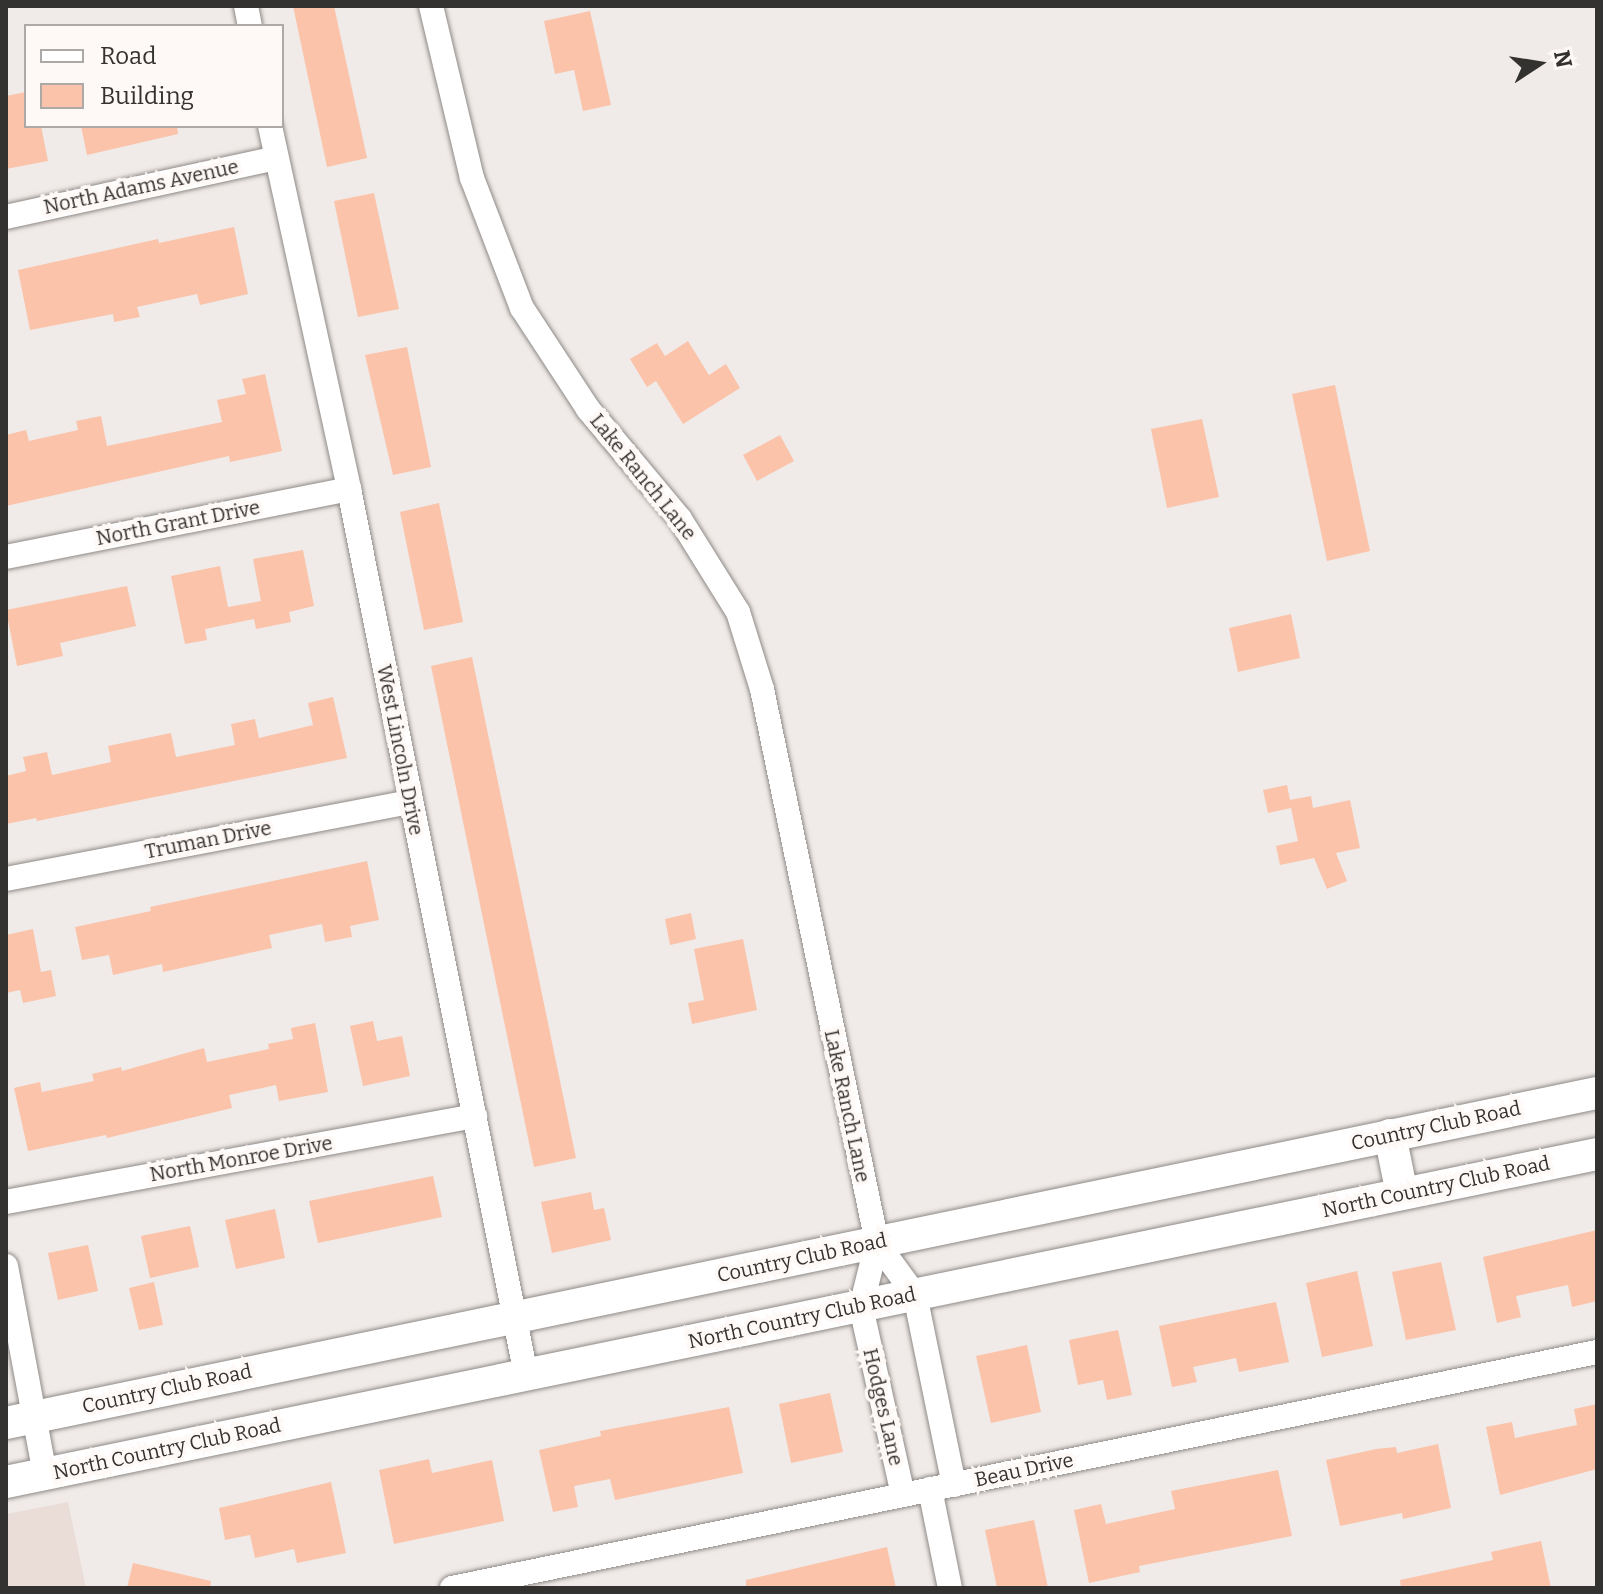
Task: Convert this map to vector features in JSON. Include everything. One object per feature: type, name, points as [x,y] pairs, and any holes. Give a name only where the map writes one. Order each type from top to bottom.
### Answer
[{"type":"main road","name":"Country Club Road","points":[[20,1420],[1597,1093]]},
{"type":"main road","points":[[1390,1135],[1402,1194]]},
{"type":"main road","name":"North Country Club Road","points":[[6,1482],[1597,1154]]},
{"type":"street","name":"Lake Ranch Lane","points":[[431,6],[472,178],[522,308],[588,409],[680,519],[738,612],[762,689],[877,1243]]},
{"type":"street","name":"West Lincoln Drive","points":[[270,128],[349,489],[526,1375]]},
{"type":"street","name":"North Adams Avenue","points":[[6,217],[276,158]]},
{"type":"street","name":"North Grant Drive","points":[[6,557],[349,489]]},
{"type":"street","name":"Truman Drive","points":[[6,879],[410,802]]},
{"type":"street","name":"North Monroe Drive","points":[[6,1202],[475,1116]]},
{"type":"street","points":[[877,1243],[915,1295],[954,1485]]},
{"type":"street","name":"Hodges Lane","points":[[877,1243],[861,1307],[903,1495]]},
{"type":"street","points":[[6,1266],[20,1420],[45,1474]]},
{"type":"street","name":"Beau Drive","points":[[452,1588],[1597,1352]]},
{"type":"street","points":[[930,1489],[950,1588]]},
{"type":"shaded area","points":[[68,1502],[86,1588],[6,1588],[6,1514]]},
{"type":"building","points":[[293,6],[334,6],[367,158],[327,167]]},
{"type":"building","points":[[590,11],[611,105],[583,111],[574,70],[555,74],[544,21]]},
{"type":"building","points":[[24,92],[24,128],[41,128],[48,161],[6,169],[6,96]]},
{"type":"building","points":[[81,128],[177,128],[178,134],[87,155]]},
{"type":"building","points":[[374,193],[399,309],[358,317],[334,201]]},
{"type":"building","points":[[234,227],[248,294],[200,305],[197,294],[137,307],[140,317],[114,322],[113,314],[30,330],[18,270],[158,239],[159,243]]},
{"type":"building","points":[[688,341],[709,375],[726,364],[740,388],[683,424],[656,381],[647,387],[630,359],[657,343],[665,356]]},
{"type":"building","points":[[407,347],[431,467],[393,475],[365,355]]},
{"type":"building","points":[[265,374],[282,451],[230,462],[229,456],[6,506],[6,435],[26,430],[29,441],[78,430],[76,421],[101,416],[107,446],[222,422],[217,400],[246,394],[242,379]]},
{"type":"building","points":[[1335,385],[1370,551],[1327,561],[1292,394]]},
{"type":"building","points":[[1202,419],[1219,497],[1167,508],[1151,429]]},
{"type":"building","points":[[780,435],[794,461],[757,481],[743,455]]},
{"type":"building","points":[[439,503],[463,622],[424,630],[400,512]]},
{"type":"building","points":[[303,550],[314,606],[289,612],[291,622],[256,629],[254,619],[205,629],[207,640],[185,644],[171,576],[220,566],[228,607],[261,601],[253,559]]},
{"type":"building","points":[[127,586],[136,626],[60,643],[63,656],[17,666],[6,610]]},
{"type":"building","points":[[1291,614],[1300,658],[1238,672],[1229,628]]},
{"type":"building","points":[[472,657],[576,1158],[534,1167],[431,666]]},
{"type":"building","points":[[333,697],[347,758],[37,821],[36,818],[6,824],[6,776],[26,771],[23,757],[47,752],[52,775],[111,762],[108,746],[171,733],[176,757],[235,745],[231,724],[255,719],[259,738],[313,725],[308,703]]},
{"type":"building","points":[[1287,785],[1290,800],[1311,796],[1313,808],[1350,800],[1360,848],[1336,853],[1347,881],[1327,889],[1314,858],[1280,865],[1276,846],[1298,841],[1291,808],[1268,813],[1263,790]]},
{"type":"building","points":[[367,861],[379,920],[350,926],[352,937],[325,942],[322,924],[269,935],[272,948],[163,972],[162,964],[113,975],[109,955],[82,960],[75,927],[151,911],[150,907]]},
{"type":"building","points":[[691,913],[696,939],[670,945],[665,919]]},
{"type":"building","points":[[33,929],[41,972],[51,970],[56,996],[23,1003],[20,990],[6,993],[6,935]]},
{"type":"building","points":[[743,939],[757,1010],[692,1024],[688,1003],[704,1000],[694,949]]},
{"type":"building","points":[[373,1021],[377,1041],[402,1036],[410,1076],[363,1086],[350,1026]]},
{"type":"building","points":[[315,1023],[328,1092],[279,1101],[276,1085],[229,1095],[232,1108],[107,1138],[106,1135],[28,1151],[14,1088],[40,1082],[42,1092],[94,1081],[92,1074],[121,1067],[122,1071],[204,1048],[207,1062],[269,1049],[268,1044],[293,1039],[291,1028]]},
{"type":"building","points":[[433,1176],[442,1217],[318,1243],[309,1201]]},
{"type":"building","points":[[591,1192],[594,1210],[604,1208],[611,1240],[552,1253],[541,1202]]},
{"type":"building","points":[[275,1209],[285,1258],[236,1269],[225,1220]]},
{"type":"building","points":[[190,1226],[199,1267],[150,1278],[141,1236]]},
{"type":"building","points":[[1597,1230],[1597,1301],[1572,1307],[1568,1285],[1516,1296],[1521,1317],[1497,1323],[1483,1257]]},
{"type":"building","points":[[88,1245],[98,1291],[58,1300],[48,1253]]},
{"type":"building","points":[[1441,1262],[1456,1330],[1406,1340],[1392,1272]]},
{"type":"building","points":[[1357,1271],[1373,1346],[1322,1357],[1306,1283]]},
{"type":"building","points":[[154,1282],[163,1325],[139,1330],[129,1288]]},
{"type":"building","points":[[1276,1302],[1289,1362],[1239,1372],[1236,1358],[1193,1367],[1197,1382],[1172,1387],[1159,1326]]},
{"type":"building","points":[[1118,1330],[1132,1395],[1107,1400],[1103,1380],[1078,1385],[1069,1340]]},
{"type":"building","points":[[1027,1345],[1041,1412],[991,1423],[976,1356]]},
{"type":"building","points":[[830,1393],[843,1452],[791,1463],[779,1404]]},
{"type":"building","points":[[1597,1404],[1597,1469],[1500,1495],[1486,1427],[1512,1422],[1515,1438],[1577,1425],[1574,1409]]},
{"type":"building","points":[[729,1407],[743,1473],[615,1500],[610,1479],[574,1486],[578,1507],[553,1512],[539,1450],[601,1436],[600,1431]]},
{"type":"building","points":[[1438,1444],[1451,1508],[1403,1519],[1402,1513],[1340,1526],[1326,1460],[1376,1449],[1396,1447],[1397,1453]]},
{"type":"building","points":[[429,1459],[432,1473],[492,1460],[504,1521],[394,1544],[379,1470]]},
{"type":"building","points":[[1278,1470],[1292,1536],[1139,1566],[1140,1572],[1089,1583],[1074,1510],[1101,1504],[1106,1524],[1175,1509],[1171,1491]]},
{"type":"building","points":[[331,1482],[346,1553],[297,1563],[294,1549],[255,1558],[250,1535],[225,1540],[219,1508]]},
{"type":"building","points":[[1034,1520],[1048,1588],[997,1588],[985,1530]]},
{"type":"building","points":[[1541,1541],[1551,1588],[1401,1588],[1400,1580],[1493,1560],[1491,1552]]},
{"type":"building","points":[[887,1547],[896,1588],[746,1588],[746,1580]]},
{"type":"building","points":[[133,1563],[211,1581],[210,1588],[127,1588]]}]
